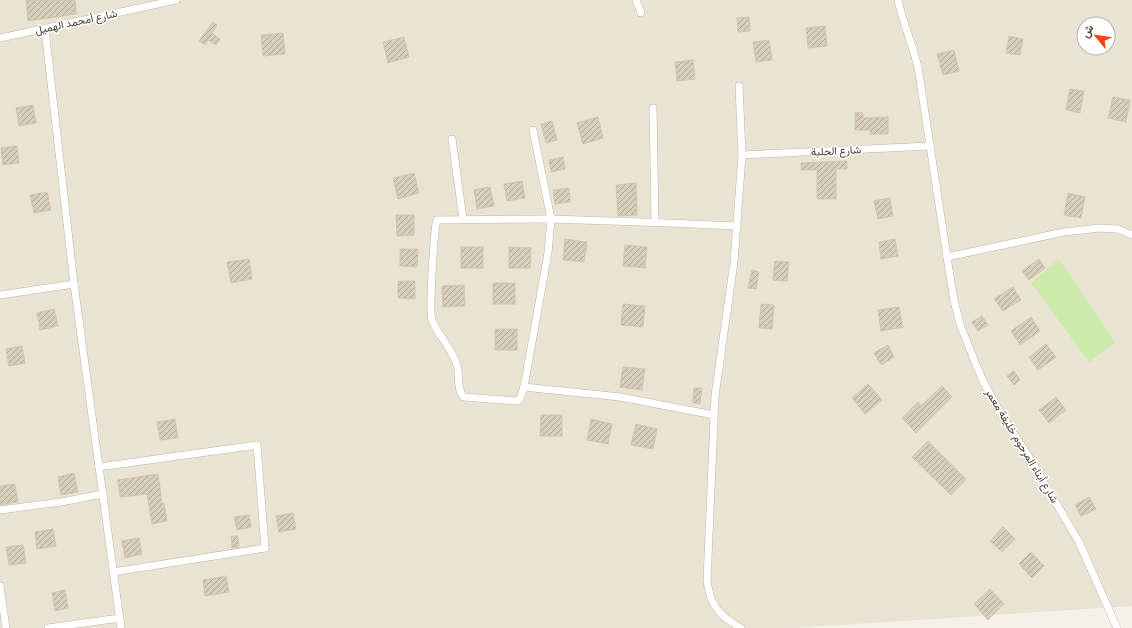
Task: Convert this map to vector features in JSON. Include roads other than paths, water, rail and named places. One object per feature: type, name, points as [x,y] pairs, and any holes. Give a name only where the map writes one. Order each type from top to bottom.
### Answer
[{"type":"street","name":"شارع أمحمد الهميل","points":[[0,38],[176,0]]},
{"type":"street","points":[[636,0],[641,13]]},
{"type":"street","name":"شارع أبناء المرحوم خليفة معمر","points":[[898,0],[918,67],[954,301],[961,327],[982,378],[1000,412],[1079,542],[1117,628]]},
{"type":"street","points":[[45,29],[74,284],[121,628]]},
{"type":"street","points":[[738,86],[742,155],[734,262],[721,344],[714,415],[707,581],[708,592],[714,607],[728,621],[741,628]]},
{"type":"street","points":[[653,108],[656,223]]},
{"type":"street","points":[[533,130],[551,219],[548,253],[524,387],[520,399],[517,401],[506,402],[464,396],[460,392],[459,373],[455,359],[432,320],[436,222],[440,219],[551,219],[737,226]]},
{"type":"street","points":[[452,139],[463,219]]},
{"type":"street","name":"شارع الحلبة","points":[[742,155],[930,146]]},
{"type":"street","points":[[947,257],[1071,232],[1100,228],[1117,229],[1132,235]]},
{"type":"street","points":[[0,295],[74,284]]},
{"type":"street","points":[[524,387],[620,397],[714,415]]},
{"type":"street","points":[[99,467],[257,445],[265,548],[114,572]]},
{"type":"street","points":[[0,510],[61,502],[103,494]]},
{"type":"street","points":[[0,586],[4,624]]},
{"type":"street","points":[[48,628],[120,618]]}]
